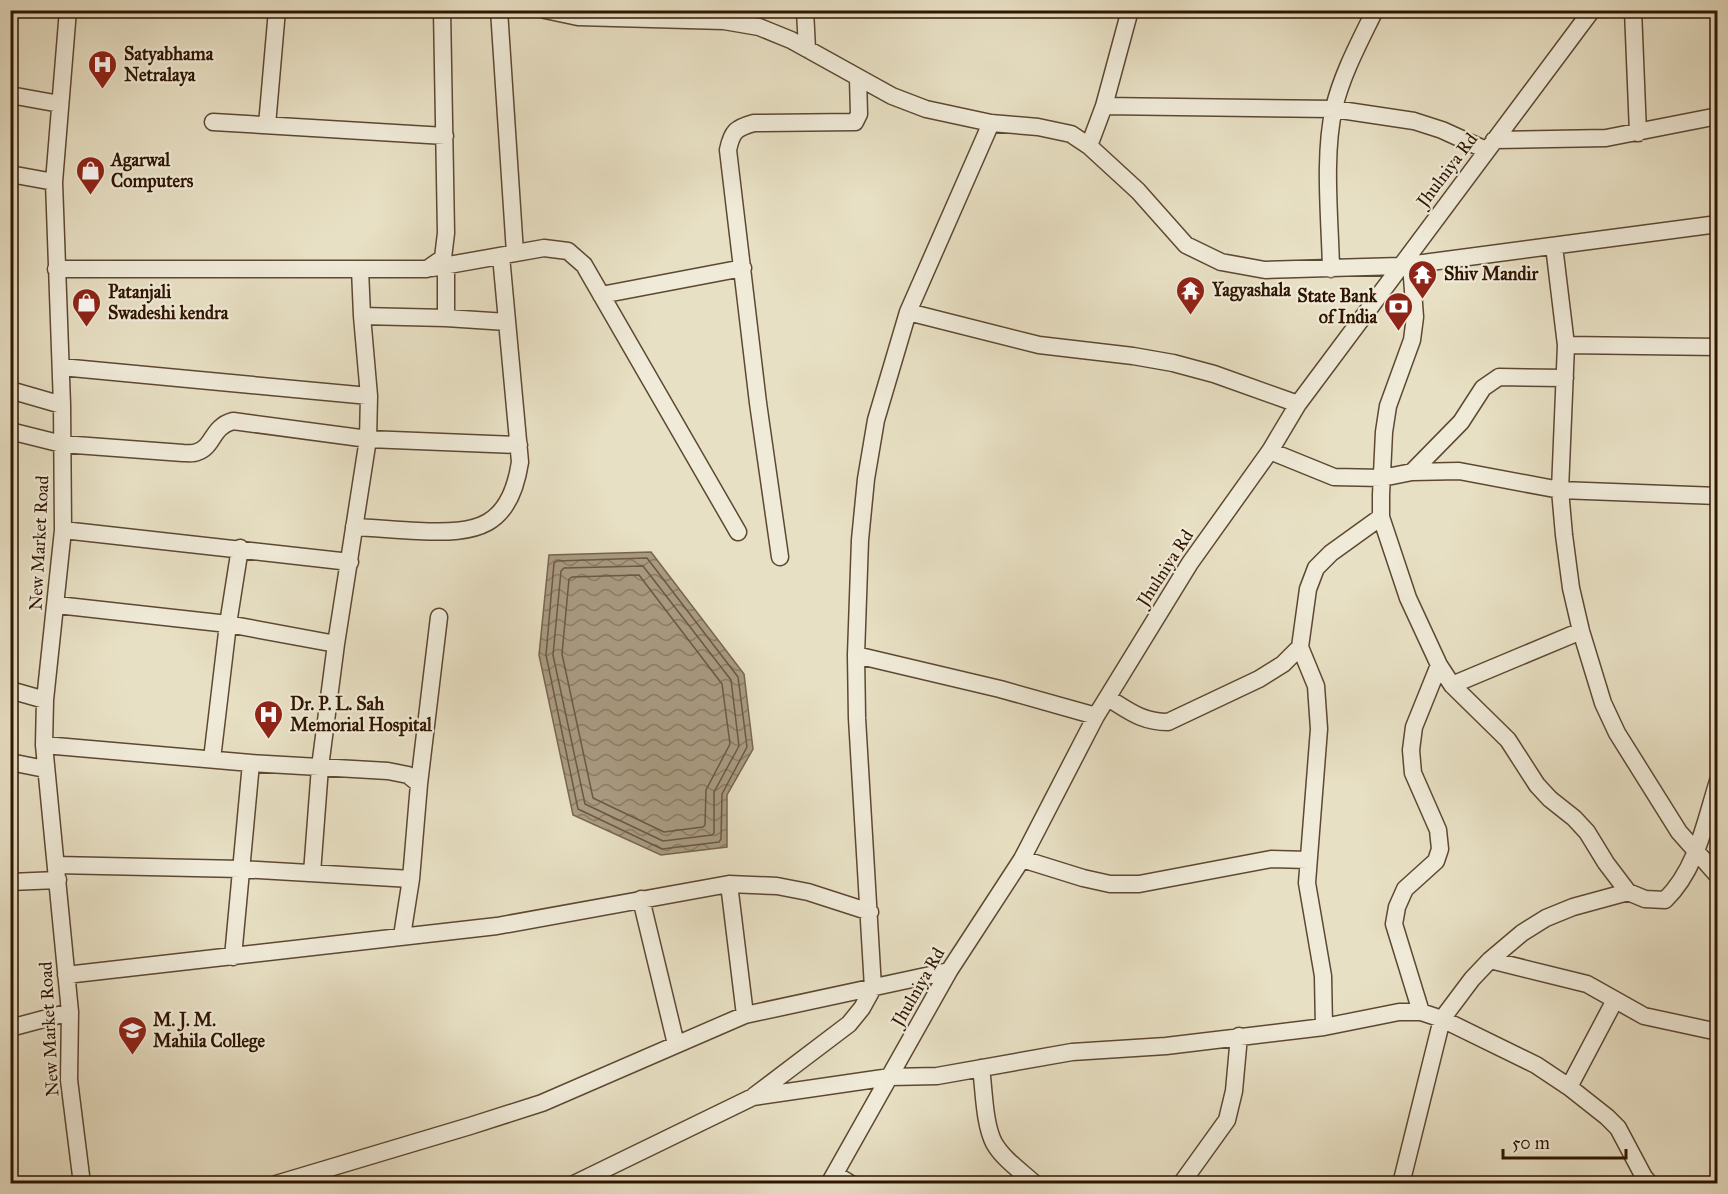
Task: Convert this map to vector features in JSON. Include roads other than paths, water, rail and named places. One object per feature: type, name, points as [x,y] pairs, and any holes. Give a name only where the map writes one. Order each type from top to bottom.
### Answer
[{"type":"street","name":"New Market Road","points":[[68,10],[54,182],[62,405],[63,530],[57,605],[45,700],[45,769],[70,1012],[69,1080],[82,1184]]},
{"type":"street","points":[[267,125],[277,10]]},
{"type":"street","points":[[427,269],[443,258],[446,233],[442,10]]},
{"type":"street","points":[[354,527],[447,532],[474,530],[496,517],[508,503],[517,483],[520,462],[519,445],[507,322],[508,255],[499,10]]},
{"type":"street","points":[[545,10],[578,17],[724,21],[758,19],[858,78],[892,96],[926,109],[991,123],[1038,127],[1071,134],[1089,146],[1138,191],[1186,245],[1221,262],[1265,270],[1406,265],[1718,224]]},
{"type":"street","points":[[805,10],[807,49]]},
{"type":"street","points":[[1089,146],[1104,106],[1130,10]]},
{"type":"street","points":[[1331,269],[1329,158],[1334,109],[1352,59],[1375,10]]},
{"type":"street","name":"Jhulniya Rd","points":[[832,1179],[949,970],[1022,859],[1096,716],[1190,563],[1270,451],[1298,404],[1406,265],[1490,145],[1592,10]]},
{"type":"street","points":[[1633,10],[1638,132]]},
{"type":"street","points":[[780,557],[758,403],[728,150],[731,136],[739,127],[754,123],[855,122],[859,114],[858,78]]},
{"type":"street","points":[[10,95],[60,104]]},
{"type":"street","points":[[1104,106],[1334,109],[1414,121],[1490,145],[1606,138],[1718,116]]},
{"type":"street","points":[[213,122],[445,136]]},
{"type":"street","points":[[579,1182],[753,1097],[849,1024],[862,1008],[873,988],[857,718],[856,655],[860,540],[866,479],[876,420],[908,312],[991,123]]},
{"type":"street","points":[[10,174],[54,182]]},
{"type":"street","points":[[1554,246],[1566,345],[1560,490],[1571,588],[1581,631],[1603,703],[1617,733],[1679,832],[1718,876]]},
{"type":"street","points":[[56,269],[427,269],[544,249],[568,252],[584,265],[738,532]]},
{"type":"street","points":[[1406,265],[1415,317],[1412,340],[1388,406],[1383,432],[1381,517],[1408,598],[1439,665],[1452,685],[1508,740],[1550,799],[1587,832],[1606,863],[1628,892],[1645,899],[1665,900],[1677,888],[1696,853],[1718,781]]},
{"type":"street","points":[[446,266],[446,318]]},
{"type":"street","points":[[601,295],[743,268]]},
{"type":"street","points":[[312,873],[320,767],[336,644],[368,439],[369,396],[360,269]]},
{"type":"street","points":[[908,312],[1039,345],[1173,363],[1214,374],[1298,404]]},
{"type":"street","points":[[362,316],[507,322]]},
{"type":"street","points":[[1566,345],[1718,347]]},
{"type":"street","points":[[61,367],[369,396]]},
{"type":"street","points":[[1412,472],[1461,422],[1483,388],[1499,377],[1565,378]]},
{"type":"street","points":[[10,390],[62,405]]},
{"type":"street","points":[[10,431],[62,444],[183,453],[199,452],[210,443],[215,432],[223,424],[233,421],[368,439],[519,445]]},
{"type":"street","points":[[1270,451],[1334,477],[1382,478],[1412,472],[1459,471],[1560,490],[1718,496]]},
{"type":"street","points":[[1324,1027],[1323,976],[1307,883],[1319,706],[1316,686],[1300,646],[1308,590],[1316,568],[1330,553],[1381,517]]},
{"type":"street","points":[[63,530],[350,562]]},
{"type":"street","points":[[212,759],[228,624],[240,548]]},
{"type":"street","points":[[57,605],[228,624],[336,644]]},
{"type":"street","points":[[402,936],[411,879],[419,784],[439,617]]},
{"type":"street","points":[[1452,685],[1581,631]]},
{"type":"street","points":[[1108,698],[1140,718],[1153,722],[1168,722],[1259,679],[1283,664],[1300,646]]},
{"type":"street","points":[[856,655],[1000,689],[1096,716]]},
{"type":"street","points":[[1420,1012],[1394,924],[1397,907],[1405,889],[1436,861],[1440,849],[1438,830],[1413,773],[1411,750],[1414,727],[1439,665]]},
{"type":"street","points":[[10,690],[45,700]]},
{"type":"street","points":[[45,745],[251,763],[388,771],[408,774],[419,784]]},
{"type":"street","points":[[10,762],[45,769]]},
{"type":"street","points":[[234,957],[251,763]]},
{"type":"street","points":[[1022,859],[1110,884],[1139,884],[1271,859],[1308,860]]},
{"type":"street","points":[[10,882],[57,872],[242,869],[411,879]]},
{"type":"street","points":[[66,975],[497,926],[729,884],[777,886],[808,892],[870,912]]},
{"type":"street","points":[[729,884],[745,1016]]},
{"type":"street","points":[[1401,1184],[1442,1019],[1472,979],[1522,933],[1546,918],[1573,907],[1628,892]]},
{"type":"street","points":[[641,899],[676,1044]]},
{"type":"street","points":[[1490,960],[1587,984],[1644,1016],[1718,1032]]},
{"type":"street","points":[[276,1184],[542,1103],[745,1016],[949,970]]},
{"type":"street","points":[[1569,1087],[1615,1000]]},
{"type":"street","points":[[10,1028],[70,1012]]},
{"type":"street","points":[[753,1097],[890,1077],[937,1076],[1072,1053],[1166,1046],[1324,1027],[1400,1012],[1420,1012],[1442,1019],[1536,1065],[1569,1087],[1618,1128],[1650,1184]]},
{"type":"street","points":[[1181,1184],[1227,1120],[1234,1091],[1239,1036]]},
{"type":"street","points":[[981,1068],[988,1123],[995,1144],[1002,1154],[1035,1184]]},
{"type":"street","points":[[832,1179],[851,1184]]},
{"type":"water","points":[[651,552],[744,674],[753,749],[727,795],[727,847],[661,855],[573,815],[539,655],[549,555]]},
{"type":"place","name":"Satyabhama Netralaya","points":[[103,90]]},
{"type":"place","name":"Agarwal Computers","points":[[90,196]]},
{"type":"place","name":"Shiv Mandir","points":[[1423,300]]},
{"type":"place","name":"Yagyashala","points":[[1191,316]]},
{"type":"place","name":"Patanjali Swadeshi kendra","points":[[87,328]]},
{"type":"place","name":"State Bank of India","points":[[1398,332]]},
{"type":"place","name":"Dr. P. L. Sah Memorial Hospital","points":[[269,740]]},
{"type":"place","name":"M. J. M. Mahila College","points":[[132,1056]]}]
